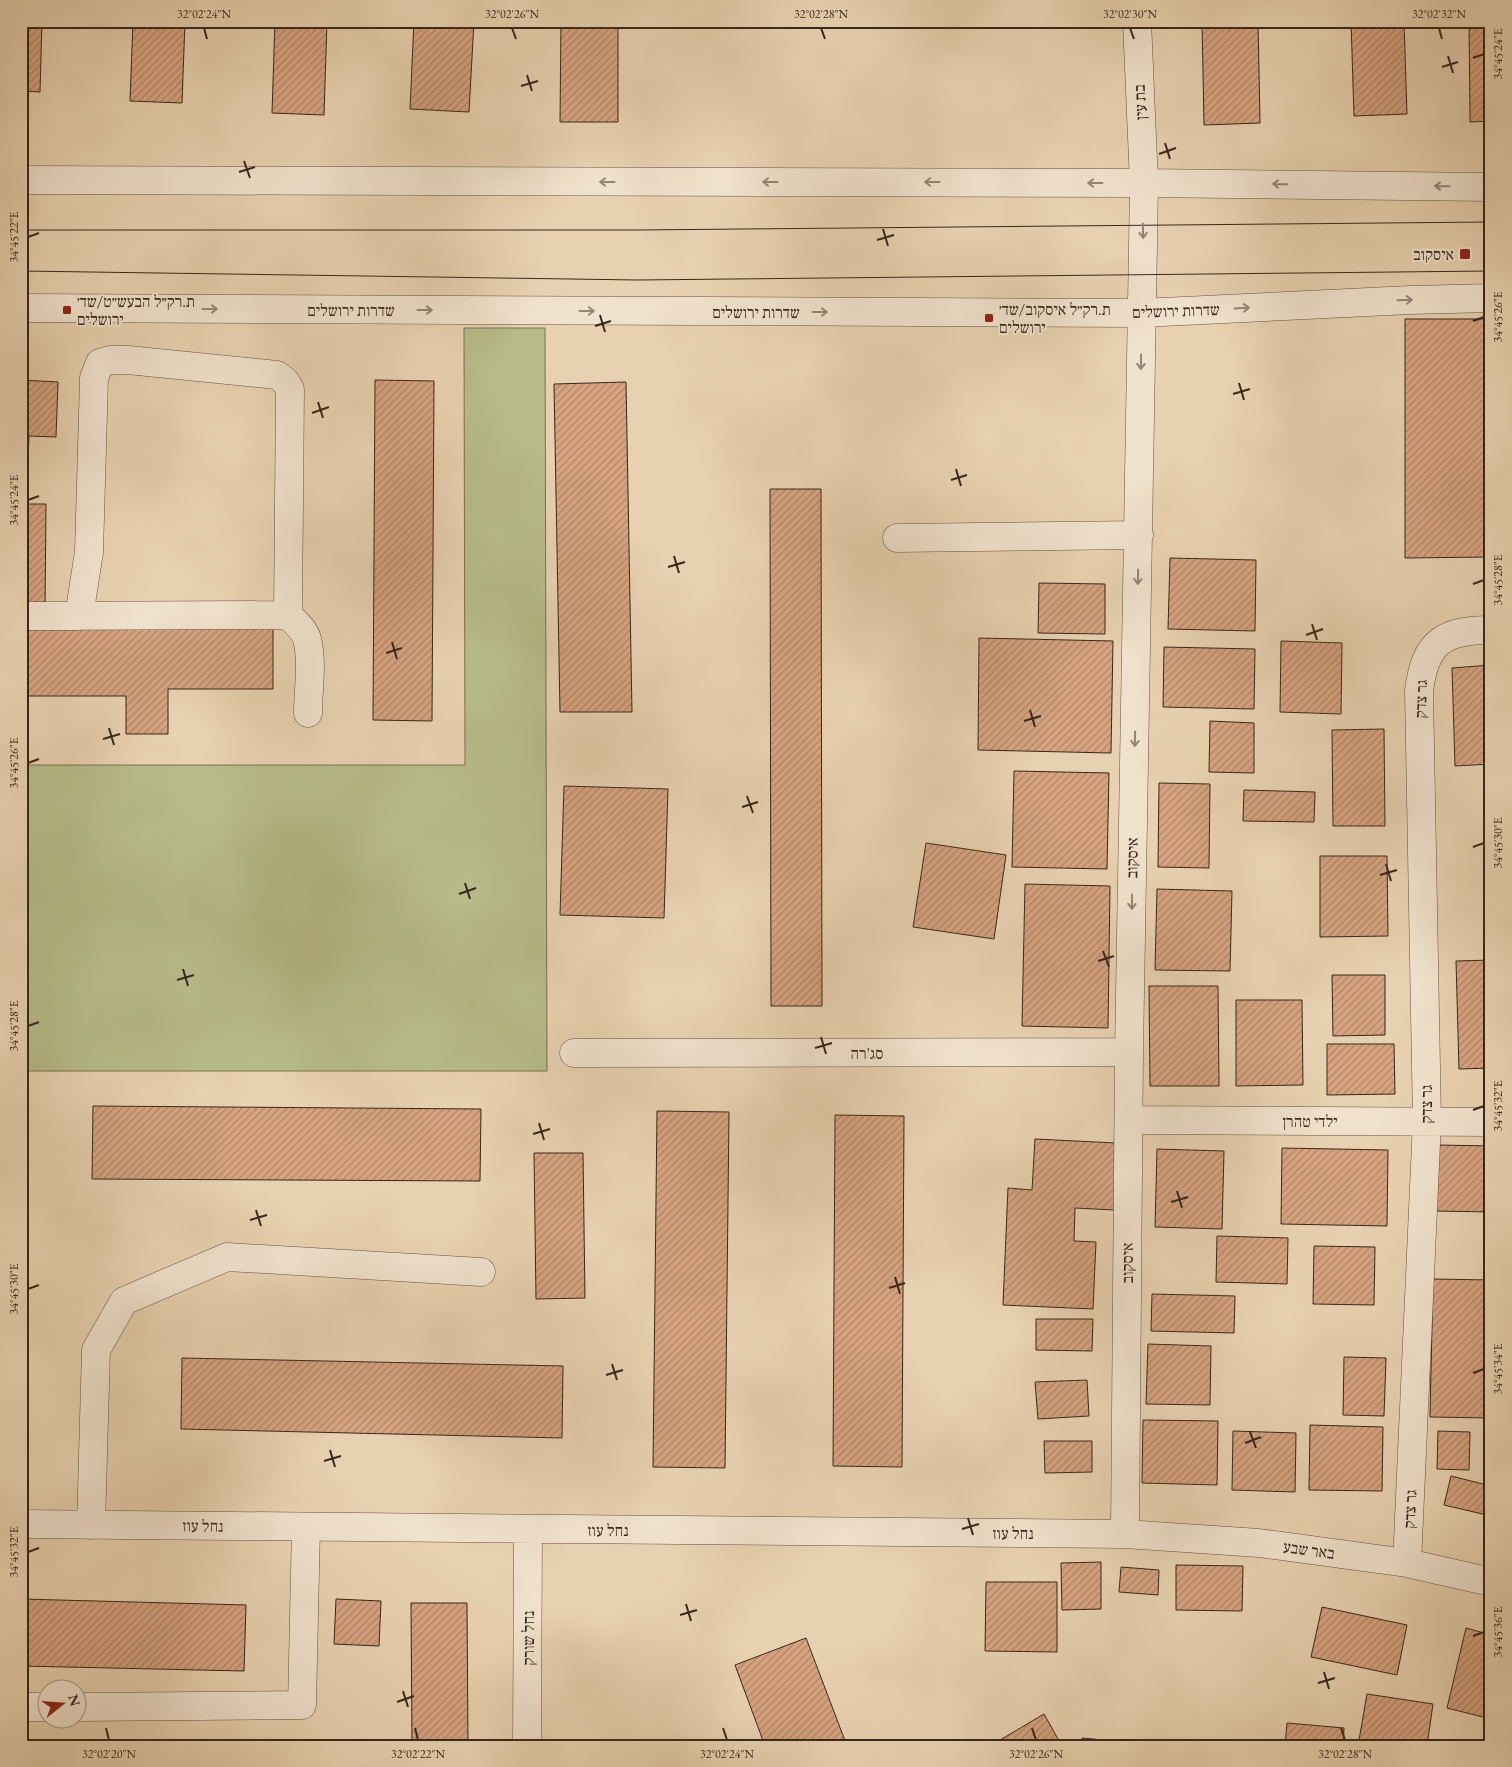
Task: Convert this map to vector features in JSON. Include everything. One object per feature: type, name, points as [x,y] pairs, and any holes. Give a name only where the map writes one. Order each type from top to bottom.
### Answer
[{"type":"street","name":"בת עין","points":[[1137,21],[1144,183]]},
{"type":"street","points":[[21,180],[1144,183],[1491,187]]},
{"type":"street","name":"איסקוב","points":[[1125,1534],[1129,1052],[1144,183]]},
{"type":"street","name":"שדרות ירושלים","points":[[21,308],[1141,313],[1392,300],[1491,298]]},
{"type":"street","points":[[79,616],[89,552],[94,378],[100,363],[110,360],[277,375],[286,381],[290,389],[288,615]]},
{"type":"street","points":[[897,538],[1139,535]]},
{"type":"street","points":[[21,616],[288,615],[307,638],[309,658],[308,713]]},
{"type":"street","name":"גר צדק","points":[[1407,1563],[1427,1122],[1419,691],[1422,667],[1432,647],[1450,635],[1470,630],[1491,630]]},
{"type":"street","name":"סג'רה","points":[[574,1053],[1129,1052]]},
{"type":"street","name":"ילדי טהרן","points":[[1129,1120],[1491,1122]]},
{"type":"street","points":[[90,1525],[96,1350],[124,1300],[227,1257],[481,1272]]},
{"type":"street","name":"נחל עוז","points":[[21,1524],[1125,1534]]},
{"type":"street","points":[[88,1707],[302,1705],[306,1527]]},
{"type":"street","name":"נחל שורק","points":[[528,1529],[528,1746]]},
{"type":"street","name":"באר שבע","points":[[1125,1534],[1259,1543],[1407,1563],[1491,1582]]},
{"type":"street","points":[[21,1707],[38,1707]]},
{"type":"green space","points":[[464,328],[545,328],[547,1071],[21,1071],[21,765],[465,765]]},
{"type":"building","points":[[21,21],[42,21],[40,92],[21,91]]},
{"type":"building","points":[[133,21],[185,21],[182,103],[130,101]]},
{"type":"building","points":[[275,21],[327,21],[324,115],[272,113]]},
{"type":"building","points":[[414,21],[474,21],[469,112],[410,109]]},
{"type":"building","points":[[561,21],[618,21],[618,122],[560,122]]},
{"type":"building","points":[[1202,21],[1258,21],[1260,123],[1204,125]]},
{"type":"building","points":[[1351,21],[1404,21],[1407,114],[1354,116]]},
{"type":"building","points":[[1469,21],[1491,21],[1491,121],[1470,122]]},
{"type":"building","points":[[1405,319],[1491,319],[1491,557],[1405,558]]},
{"type":"building","points":[[21,380],[58,382],[56,437],[29,436],[27,487],[21,486]]},
{"type":"building","points":[[375,380],[434,381],[432,721],[373,720]]},
{"type":"building","points":[[626,382],[632,712],[560,712],[554,384]]},
{"type":"building","points":[[770,489],[821,489],[822,1006],[771,1006]]},
{"type":"building","points":[[21,504],[46,504],[45,611],[21,611]]},
{"type":"building","points":[[1170,558],[1256,560],[1255,631],[1168,629]]},
{"type":"building","points":[[1039,583],[1105,584],[1105,634],[1038,633]]},
{"type":"building","points":[[21,626],[273,627],[273,689],[168,689],[168,734],[126,734],[126,696],[21,696]]},
{"type":"building","points":[[979,638],[1113,641],[1111,753],[978,750]]},
{"type":"building","points":[[1281,641],[1342,643],[1341,714],[1280,712]]},
{"type":"building","points":[[1164,647],[1255,649],[1254,709],[1163,707]]},
{"type":"building","points":[[1491,665],[1491,764],[1455,766],[1452,668]]},
{"type":"building","points":[[1210,721],[1254,723],[1254,773],[1209,772]]},
{"type":"building","points":[[1384,729],[1385,826],[1333,826],[1332,730]]},
{"type":"building","points":[[1014,771],[1109,773],[1107,869],[1012,867]]},
{"type":"building","points":[[1159,783],[1210,784],[1209,868],[1158,867]]},
{"type":"building","points":[[564,786],[668,789],[664,918],[560,915]]},
{"type":"building","points":[[1244,790],[1315,792],[1314,822],[1243,821]]},
{"type":"building","points":[[926,843],[1006,855],[994,939],[913,927]]},
{"type":"building","points":[[1320,856],[1387,856],[1388,936],[1320,937]]},
{"type":"building","points":[[1025,884],[1110,886],[1108,1028],[1022,1026]]},
{"type":"building","points":[[1157,889],[1232,891],[1230,971],[1155,970]]},
{"type":"building","points":[[1491,960],[1491,1068],[1459,1069],[1456,961]]},
{"type":"building","points":[[1332,975],[1385,975],[1385,1035],[1333,1036]]},
{"type":"building","points":[[1149,986],[1218,986],[1219,1086],[1150,1086]]},
{"type":"building","points":[[1236,1000],[1302,1000],[1303,1085],[1236,1086]]},
{"type":"building","points":[[1327,1044],[1394,1044],[1395,1094],[1327,1095]]},
{"type":"building","points":[[93,1106],[481,1109],[480,1181],[92,1179]]},
{"type":"building","points":[[657,1111],[729,1112],[725,1468],[653,1467]]},
{"type":"building","points":[[835,1115],[904,1116],[902,1467],[833,1466]]},
{"type":"building","points":[[1035,1139],[1116,1143],[1114,1210],[1075,1208],[1074,1241],[1096,1242],[1093,1309],[1003,1305],[1008,1188],[1032,1190]]},
{"type":"building","points":[[1438,1145],[1491,1146],[1491,1212],[1436,1211]]},
{"type":"building","points":[[1282,1148],[1388,1150],[1387,1226],[1281,1224]]},
{"type":"building","points":[[1157,1149],[1224,1151],[1222,1229],[1155,1227]]},
{"type":"building","points":[[534,1153],[583,1153],[585,1298],[536,1299]]},
{"type":"building","points":[[1217,1236],[1288,1238],[1287,1284],[1216,1282]]},
{"type":"building","points":[[1314,1246],[1375,1247],[1374,1305],[1313,1304]]},
{"type":"building","points":[[1433,1279],[1491,1280],[1491,1418],[1430,1417]]},
{"type":"building","points":[[1152,1294],[1235,1296],[1234,1333],[1151,1331]]},
{"type":"building","points":[[1036,1319],[1093,1319],[1092,1351],[1036,1350]]},
{"type":"building","points":[[1148,1344],[1211,1346],[1210,1405],[1146,1404]]},
{"type":"building","points":[[1344,1357],[1386,1358],[1384,1416],[1343,1415]]},
{"type":"building","points":[[182,1358],[563,1366],[562,1438],[181,1429]]},
{"type":"building","points":[[1087,1380],[1089,1416],[1038,1419],[1035,1382]]},
{"type":"building","points":[[1143,1420],[1218,1421],[1217,1485],[1142,1483]]},
{"type":"building","points":[[1310,1425],[1383,1427],[1382,1491],[1309,1490]]},
{"type":"building","points":[[1233,1431],[1296,1433],[1295,1492],[1232,1490]]},
{"type":"building","points":[[1438,1431],[1470,1432],[1469,1470],[1437,1469]]},
{"type":"building","points":[[1044,1441],[1092,1441],[1092,1472],[1045,1473]]},
{"type":"building","points":[[1451,1476],[1491,1486],[1491,1516],[1444,1505]]},
{"type":"building","points":[[1101,1562],[1101,1609],[1062,1610],[1061,1563]]},
{"type":"building","points":[[1176,1565],[1243,1566],[1242,1611],[1176,1610]]},
{"type":"building","points":[[1121,1567],[1159,1570],[1158,1595],[1119,1592]]},
{"type":"building","points":[[986,1582],[1057,1582],[1057,1652],[985,1651]]},
{"type":"building","points":[[21,1599],[246,1605],[244,1671],[21,1666]]},
{"type":"building","points":[[336,1599],[381,1601],[379,1646],[334,1644]]},
{"type":"building","points":[[411,1603],[467,1603],[468,1746],[412,1746]]},
{"type":"building","points":[[1322,1607],[1407,1625],[1397,1675],[1311,1657]]},
{"type":"building","points":[[1466,1628],[1491,1635],[1491,1719],[1447,1708]]},
{"type":"building","points":[[806,1638],[847,1746],[765,1746],[735,1665]]},
{"type":"building","points":[[1367,1694],[1433,1704],[1427,1746],[1358,1746]]},
{"type":"building","points":[[1044,1714],[1062,1746],[990,1746]]},
{"type":"building","points":[[1287,1723],[1344,1728],[1343,1746],[1285,1746]]},
{"type":"building","points":[[1082,1738],[1170,1746],[1082,1746]]},
{"type":"tram line","points":[[21,230],[638,230],[1491,222]]},
{"type":"tram line","points":[[21,271],[638,280],[1491,271]]},
{"type":"place","name":"איסקוב","points":[[1465,254]]},
{"type":"place","name":"ת.רק״ל הבעש״ט/שד׳ ירושלים","points":[[67,310]]},
{"type":"place","name":"ת.רק״ל איסקוב/שד׳ ירושלים","points":[[989,318]]}]
